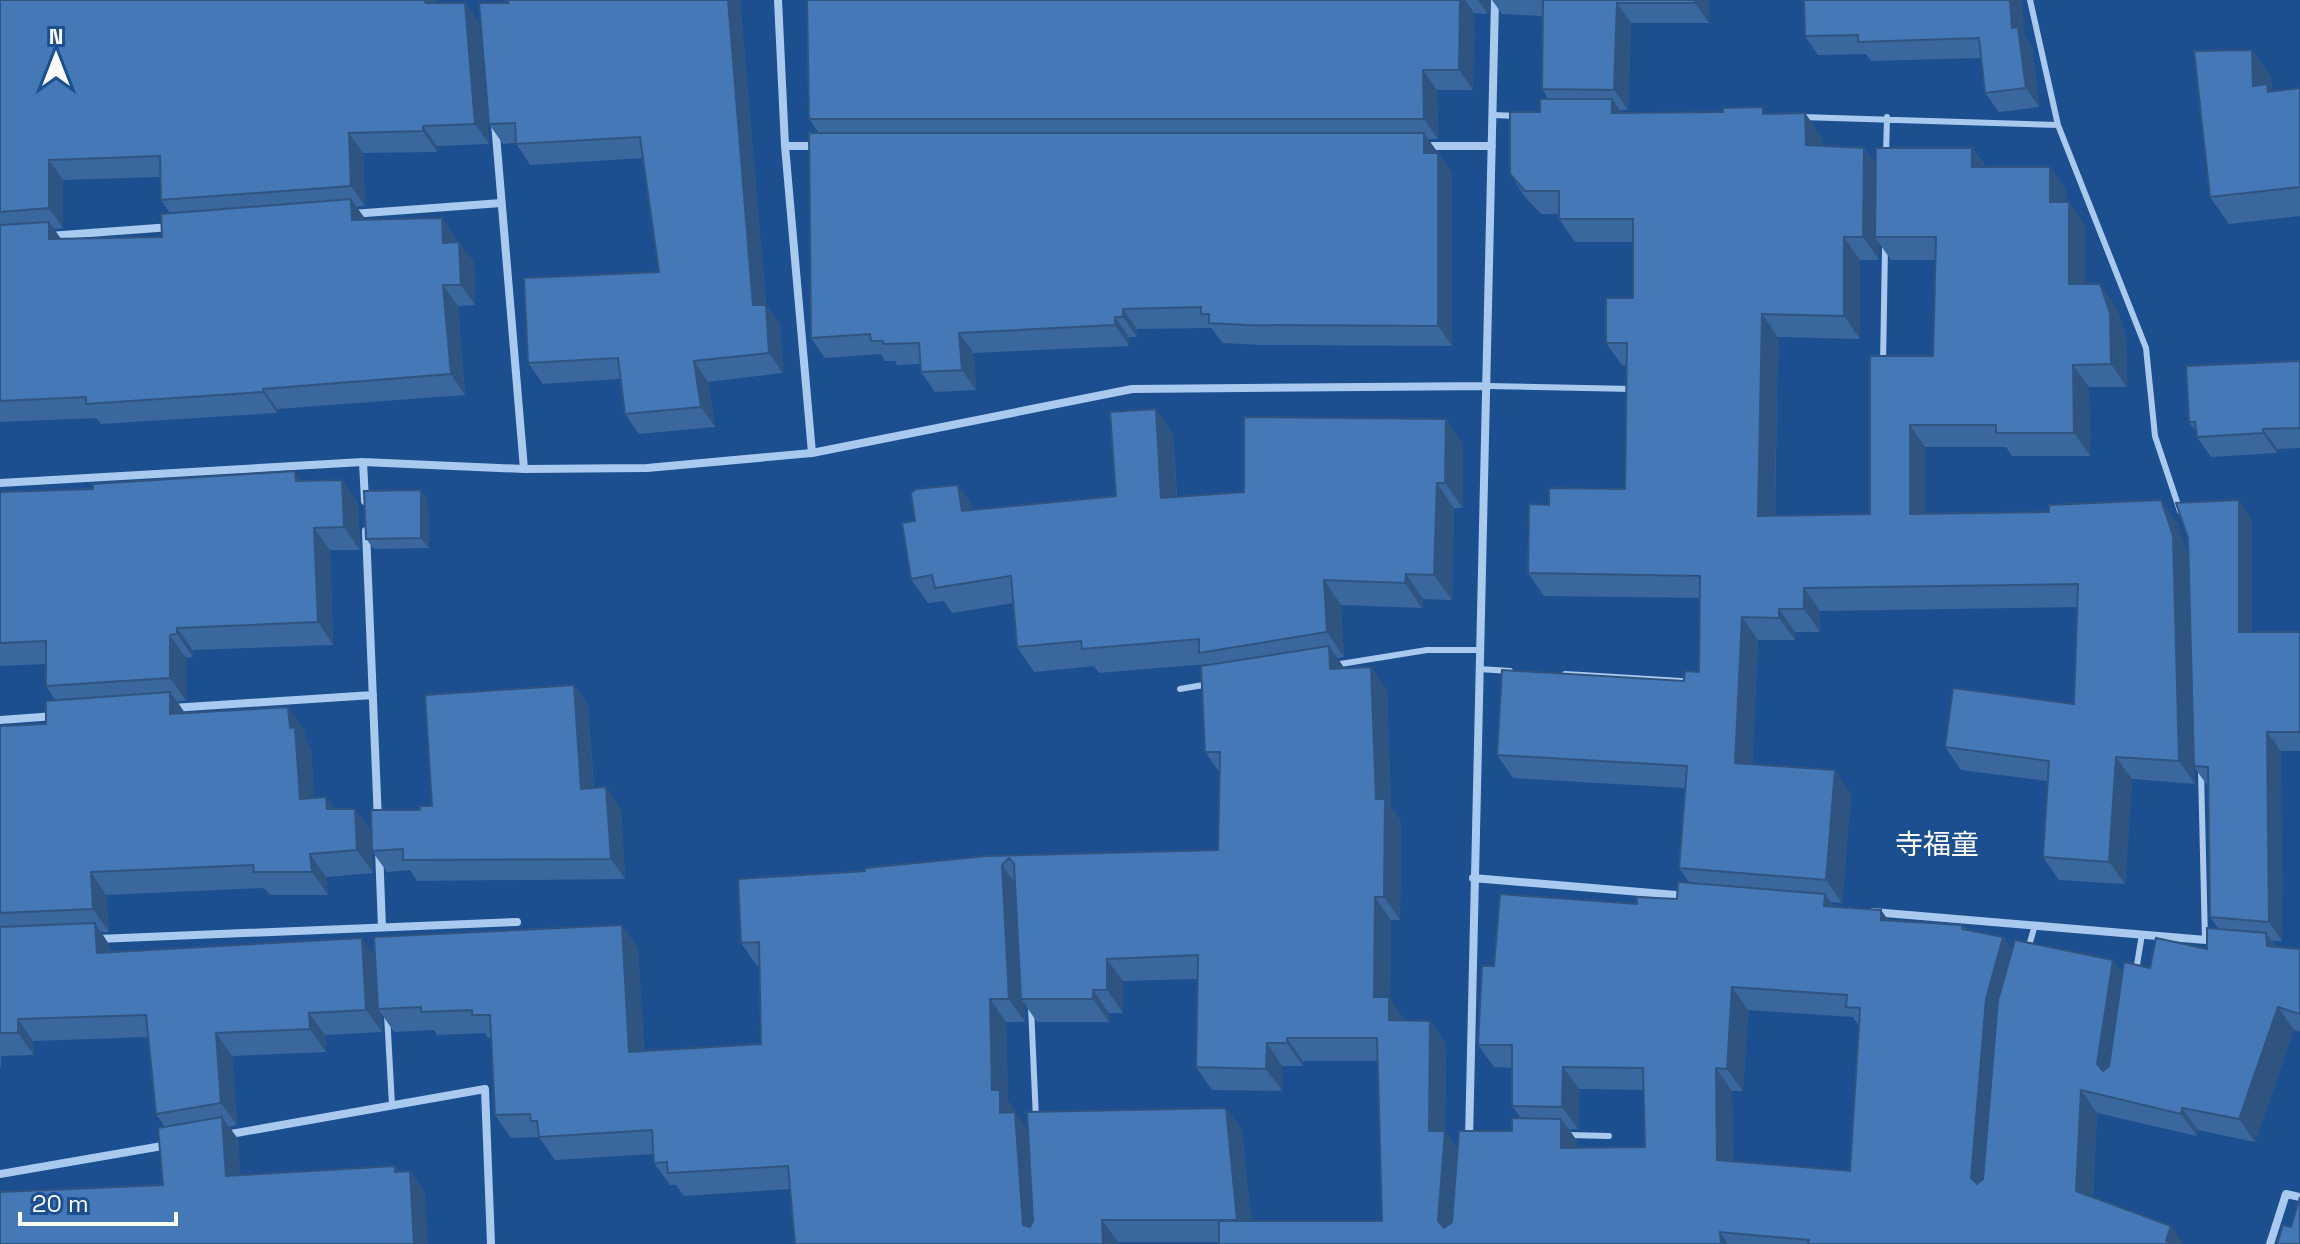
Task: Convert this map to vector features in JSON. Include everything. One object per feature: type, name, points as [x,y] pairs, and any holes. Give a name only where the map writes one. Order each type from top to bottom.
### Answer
[{"type":"street","points":[[778,0],[785,146],[812,453]]},
{"type":"street","points":[[1468,1149],[1495,0]]},
{"type":"street","points":[[494,109],[524,469]]},
{"type":"street","points":[[785,146],[832,146]]},
{"type":"street","points":[[1414,146],[1492,146]]},
{"type":"street","points":[[345,215],[501,203]]},
{"type":"street","points":[[31,237],[188,226]]},
{"type":"street","points":[[0,483],[363,462],[524,469],[647,468],[812,453],[1132,389],[1487,386]]},
{"type":"street","points":[[363,462],[365,509]]},
{"type":"street","points":[[366,524],[382,927]]},
{"type":"street","points":[[156,710],[373,695]]},
{"type":"street","points":[[0,720],[62,716]]},
{"type":"street","points":[[1473,878],[1692,897]]},
{"type":"street","points":[[1863,911],[2236,943]]},
{"type":"street","points":[[80,940],[517,922]]},
{"type":"street","points":[[220,1136],[485,1089],[491,1244]]},
{"type":"street","points":[[0,1174],[173,1144]]},
{"type":"street","points":[[2270,1244],[2286,1194],[2300,1197]]},
{"type":"lane","points":[[2030,0],[2058,125],[2146,348],[2155,436],[2185,527]]},
{"type":"lane","points":[[1493,115],[1524,116]]},
{"type":"lane","points":[[1793,117],[1887,117],[2058,125]]},
{"type":"lane","points":[[1886,165],[1887,117]]},
{"type":"lane","points":[[1883,371],[1885,244]]},
{"type":"lane","points":[[1487,386],[1633,389]]},
{"type":"lane","points":[[1319,667],[1427,650],[1480,650]]},
{"type":"lane","points":[[1479,669],[1526,672]]},
{"type":"lane","points":[[1557,674],[1681,681]]},
{"type":"lane","points":[[1180,689],[1211,684]]},
{"type":"lane","points":[[2200,764],[2205,940]]},
{"type":"lane","points":[[2027,953],[2035,925]]},
{"type":"lane","points":[[382,927],[383,942]]},
{"type":"lane","points":[[2135,981],[2142,934]]},
{"type":"lane","points":[[1030,996],[1037,1135]]},
{"type":"lane","points":[[386,1001],[392,1105]]},
{"type":"lane","points":[[1469,1133],[1485,1133]]},
{"type":"lane","points":[[1563,1135],[1609,1136]]},
{"type":"building","points":[[0,0],[424,0],[426,3],[465,3],[475,124],[423,126],[423,131],[349,133],[351,186],[161,200],[160,156],[49,160],[49,208],[0,212]]},
{"type":"building","points":[[508,0],[728,0],[753,305],[766,305],[769,353],[694,361],[701,407],[625,414],[618,358],[528,363],[524,278],[659,272],[640,137],[516,144],[515,123],[489,124],[479,3],[508,3]]},
{"type":"building","points":[[807,0],[1460,0],[1459,70],[1423,70],[1424,119],[809,119]]},
{"type":"building","points":[[1543,0],[1695,0],[1695,3],[1617,3],[1614,90],[1542,89]]},
{"type":"building","points":[[1804,0],[2010,0],[2012,28],[2018,27],[2026,88],[1985,93],[1979,38],[1858,42],[1858,35],[1805,36]]},
{"type":"building","points":[[2252,50],[2253,86],[2267,84],[2268,92],[2300,88],[2300,187],[2210,197],[2194,51]]},
{"type":"building","points":[[1540,99],[1612,99],[1612,113],[1723,112],[1723,108],[1763,107],[1763,114],[1805,113],[1806,145],[1864,148],[1863,237],[1844,237],[1844,316],[1762,314],[1758,516],[1870,514],[1870,356],[1933,356],[1936,237],[1875,237],[1876,148],[1972,148],[1972,167],[2050,167],[2050,202],[2069,202],[2069,284],[2100,284],[2110,313],[2111,364],[2073,365],[2074,433],[1996,433],[1996,425],[1910,425],[1910,514],[2049,512],[2049,505],[2161,500],[2173,535],[2179,761],[2116,757],[2109,862],[2043,857],[2049,761],[1945,747],[1953,688],[2074,704],[2078,584],[1804,588],[1804,609],[1779,609],[1779,618],[1742,617],[1735,763],[1835,770],[1826,880],[1679,868],[1687,766],[1497,755],[1502,670],[1684,681],[1685,671],[1699,672],[1700,576],[1528,573],[1529,504],[1549,505],[1549,488],[1625,489],[1627,343],[1606,343],[1606,298],[1633,298],[1633,219],[1559,219],[1559,191],[1525,191],[1510,174],[1510,112],[1540,112]]},
{"type":"building","points":[[809,133],[1424,133],[1424,153],[1438,153],[1438,326],[1209,323],[1209,314],[1201,314],[1201,307],[1123,309],[1123,317],[1115,317],[1115,325],[959,333],[962,370],[921,372],[919,343],[883,344],[883,341],[871,341],[870,334],[811,338]]},
{"type":"building","points":[[351,199],[352,220],[442,218],[443,243],[459,242],[461,285],[443,285],[451,374],[263,389],[263,392],[86,404],[86,397],[0,401],[0,225],[49,222],[49,239],[162,237],[161,214]]},
{"type":"building","points":[[2300,361],[2300,428],[2197,437],[2195,422],[2189,422],[2186,366]]},
{"type":"building","points":[[1156,409],[1161,498],[1244,492],[1244,417],[1446,419],[1445,483],[1437,483],[1434,575],[1406,574],[1405,583],[1324,580],[1327,632],[1199,653],[1199,639],[1082,649],[1081,641],[1017,647],[1011,576],[935,588],[932,575],[911,579],[902,523],[915,521],[911,493],[916,489],[958,485],[962,511],[1116,496],[1110,412]]},
{"type":"building","points":[[295,471],[296,481],[342,480],[344,527],[314,528],[318,622],[177,628],[177,634],[170,635],[170,678],[46,686],[46,641],[0,643],[0,492],[93,489],[93,484]]},
{"type":"building","points":[[421,490],[421,538],[366,539],[364,491]]},
{"type":"building","points":[[2239,500],[2239,632],[2300,632],[2300,732],[2267,732],[2269,922],[2210,917],[2208,767],[2194,766],[2188,538],[2176,503]]},
{"type":"building","points":[[1329,646],[1330,669],[1371,667],[1376,799],[1385,799],[1384,897],[1375,897],[1374,997],[1389,997],[1389,1020],[1430,1021],[1429,1131],[1445,1131],[1438,1221],[1444,1228],[1452,1222],[1459,1131],[1512,1131],[1512,1118],[1561,1119],[1561,1148],[1645,1147],[1643,1068],[1563,1067],[1562,1107],[1512,1106],[1512,1045],[1478,1045],[1482,966],[1494,966],[1500,894],[1637,904],[1637,897],[1677,899],[1678,882],[1825,894],[1824,906],[1881,910],[1881,920],[1962,925],[1962,929],[2003,937],[1986,999],[1971,1178],[1977,1184],[1983,1179],[1998,1000],[2015,940],[2113,960],[2097,1064],[2103,1071],[2109,1066],[2124,962],[2150,968],[2156,938],[2207,949],[2207,928],[2266,933],[2267,946],[2300,949],[2300,1014],[2278,1007],[2239,1119],[2182,1108],[2181,1114],[2081,1090],[2076,1191],[2171,1226],[2166,1241],[2174,1244],[1808,1244],[1809,1240],[1720,1232],[1721,1244],[1219,1244],[1219,1221],[1382,1221],[1377,1038],[1287,1038],[1287,1043],[1267,1043],[1266,1069],[1196,1067],[1198,955],[1107,959],[1107,990],[1093,990],[1093,999],[1021,999],[1014,864],[1009,858],[1002,865],[1009,999],[990,999],[992,1090],[1000,1090],[1000,1113],[1015,1112],[1023,1225],[1030,1227],[1033,1221],[1027,1112],[1226,1108],[1237,1220],[1102,1220],[1103,1244],[795,1244],[788,1166],[668,1173],[667,1162],[654,1163],[652,1130],[539,1137],[537,1121],[531,1121],[530,1114],[495,1115],[490,1015],[472,1015],[472,1010],[421,1012],[421,1007],[378,1009],[374,937],[622,925],[629,1052],[761,1044],[759,942],[741,943],[738,879],[865,871],[865,868],[987,856],[1218,850],[1220,752],[1205,752],[1201,666]],"holes":[[[1732,987],[1847,995],[1846,1007],[1860,1008],[1850,1171],[1717,1160],[1716,1068],[1727,1069]]]},
{"type":"building","points":[[574,685],[581,789],[606,787],[611,859],[403,860],[403,849],[372,851],[371,810],[420,810],[420,806],[432,806],[425,695]]},
{"type":"building","points":[[170,692],[170,714],[288,707],[290,728],[295,727],[300,799],[326,797],[327,809],[355,809],[357,850],[310,854],[312,872],[254,872],[253,865],[91,872],[93,909],[0,913],[0,726],[46,724],[46,701]]},
{"type":"building","points":[[95,923],[97,953],[362,938],[366,1010],[309,1013],[310,1029],[216,1033],[221,1103],[156,1114],[146,1015],[18,1019],[18,1033],[0,1033],[0,927]]},
{"type":"building","points":[[222,1117],[226,1176],[395,1166],[395,1172],[410,1171],[414,1244],[0,1244],[0,1192],[163,1185],[158,1128]]},
{"type":"building","points":[[2300,1197],[2300,1244],[2277,1244],[2283,1225],[2291,1227]]},
{"type":"district","name":"寺福童","points":[[1937,844]]}]
